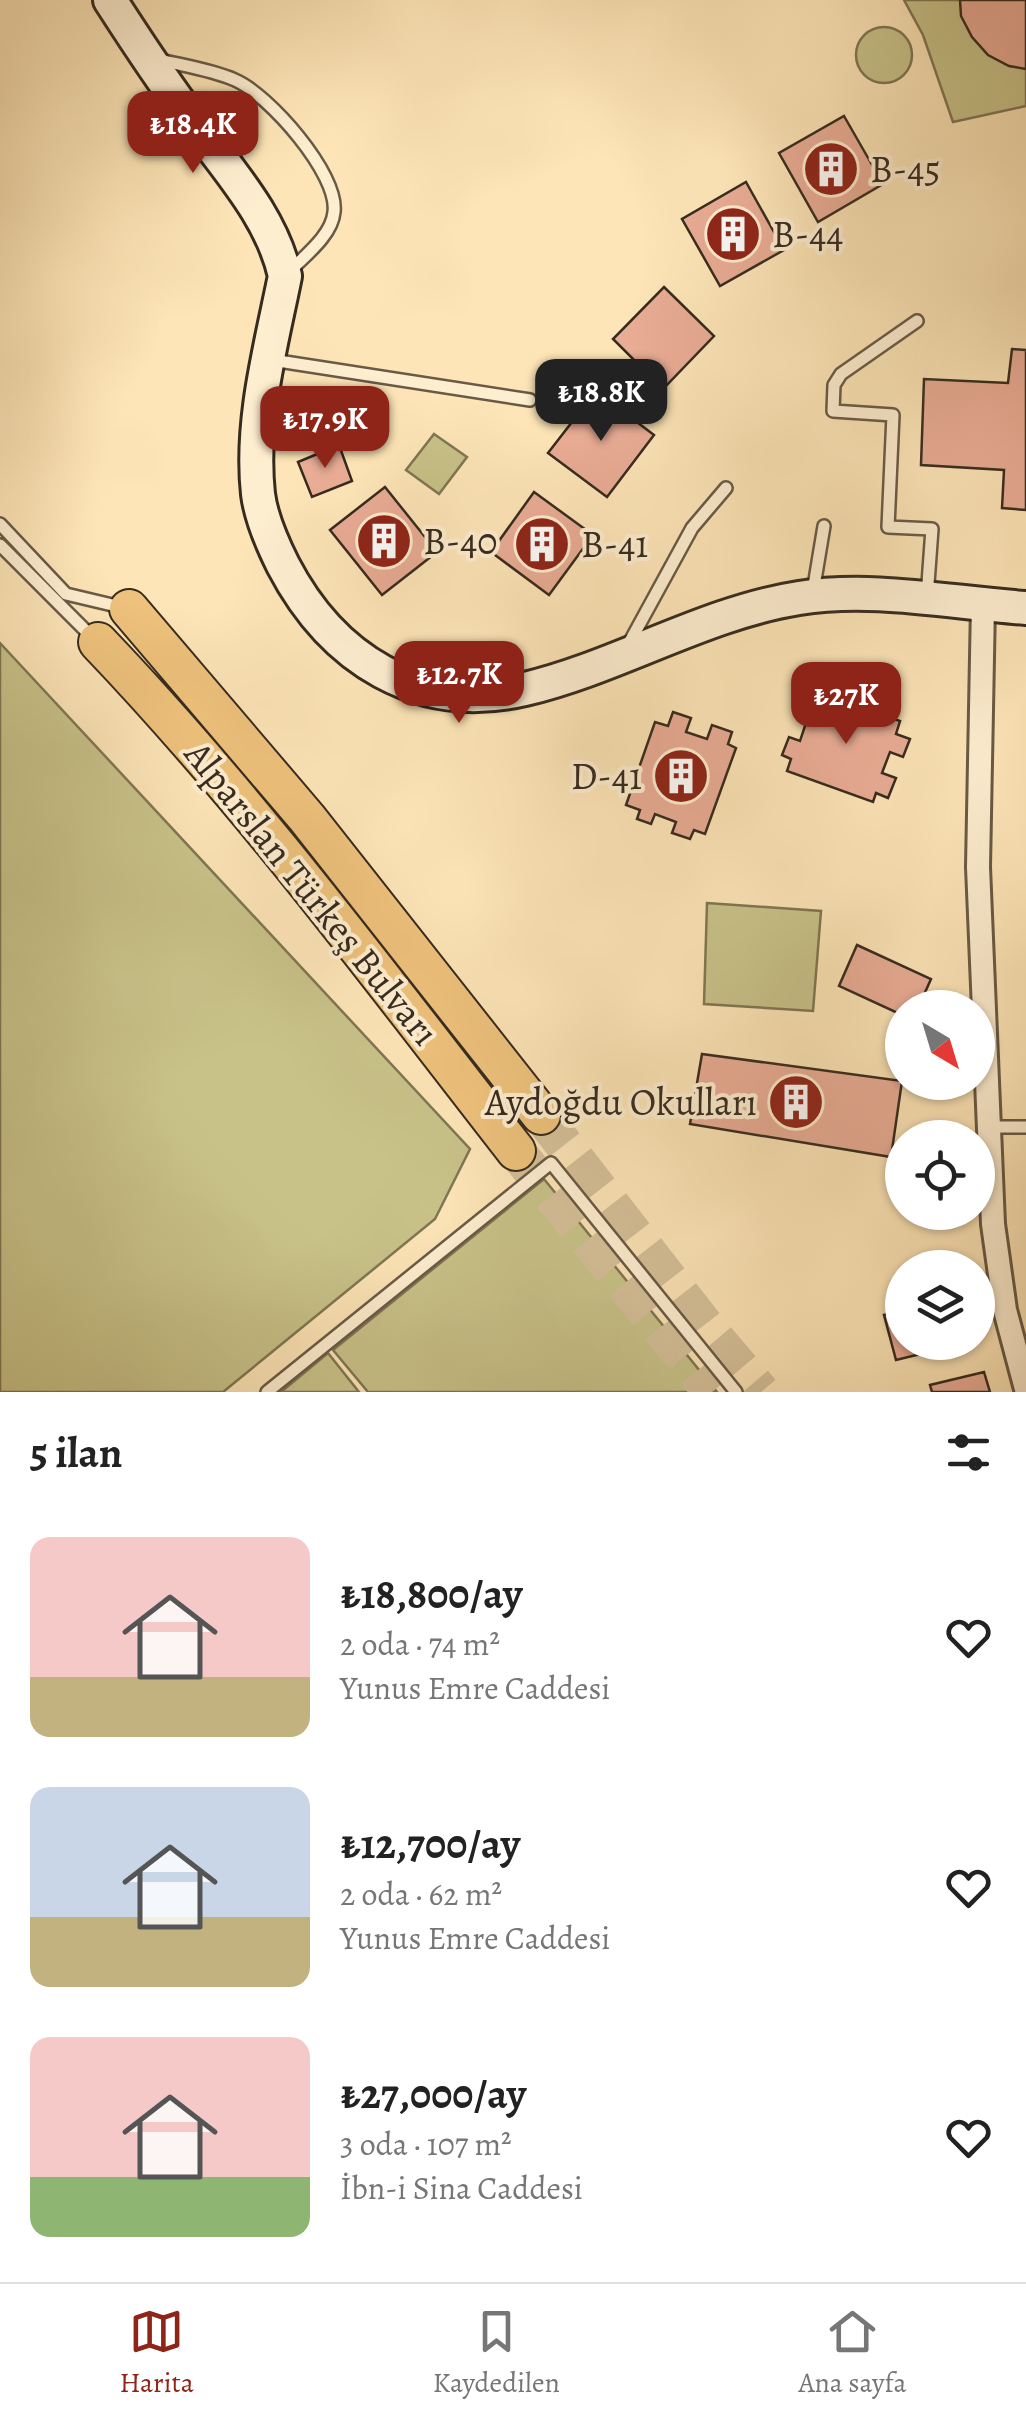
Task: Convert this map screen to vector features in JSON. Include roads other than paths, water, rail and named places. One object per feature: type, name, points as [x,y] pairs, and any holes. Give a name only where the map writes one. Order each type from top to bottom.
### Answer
[{"type":"main road","name":"Alparslan Türkeş Bulvarı","points":[[129,609],[296,804],[541,1115]]},
{"type":"main road","name":"Alparslan Türkeş Bulvarı","points":[[98,642],[178,726],[234,793],[516,1151]]},
{"type":"street","points":[[110,0],[262,218],[280,253],[285,276],[257,434],[258,496],[270,539],[291,580],[313,614],[363,661],[395,679],[436,692],[480,696],[527,688],[749,611],[836,592],[1026,608]]},
{"type":"street","points":[[983,605],[978,867],[990,1120]]},
{"type":"street","points":[[995,1230],[1005,1310],[1026,1389]]},
{"type":"lane","points":[[147,57],[238,81],[266,102],[320,165],[332,190],[334,212],[328,228],[285,276]]},
{"type":"lane","points":[[916,321],[841,374],[834,385],[833,411],[894,415],[888,527],[932,529],[927,599]]},
{"type":"lane","points":[[268,360],[530,400]]},
{"type":"lane","points":[[622,655],[692,528],[726,488]]},
{"type":"lane","points":[[0,524],[66,594],[129,609]]},
{"type":"lane","points":[[812,596],[824,526]]},
{"type":"lane","points":[[0,544],[98,642]]},
{"type":"lane","points":[[995,1127],[1026,1127]]},
{"type":"lane","points":[[267,1392],[551,1163],[736,1392]]},
{"type":"tunnel","points":[[541,1115],[761,1392]]},
{"type":"tunnel","points":[[516,1151],[712,1392]]},
{"type":"place","name":"B-45","points":[[831,169]]},
{"type":"place","name":"B-44","points":[[733,234]]},
{"type":"place","name":"B-40","points":[[384,541]]},
{"type":"place","name":"B-41","points":[[542,544]]},
{"type":"place","name":"D-41","points":[[681,776]]},
{"type":"place","name":"Aydoğdu Okulları","points":[[796,1102]]}]
